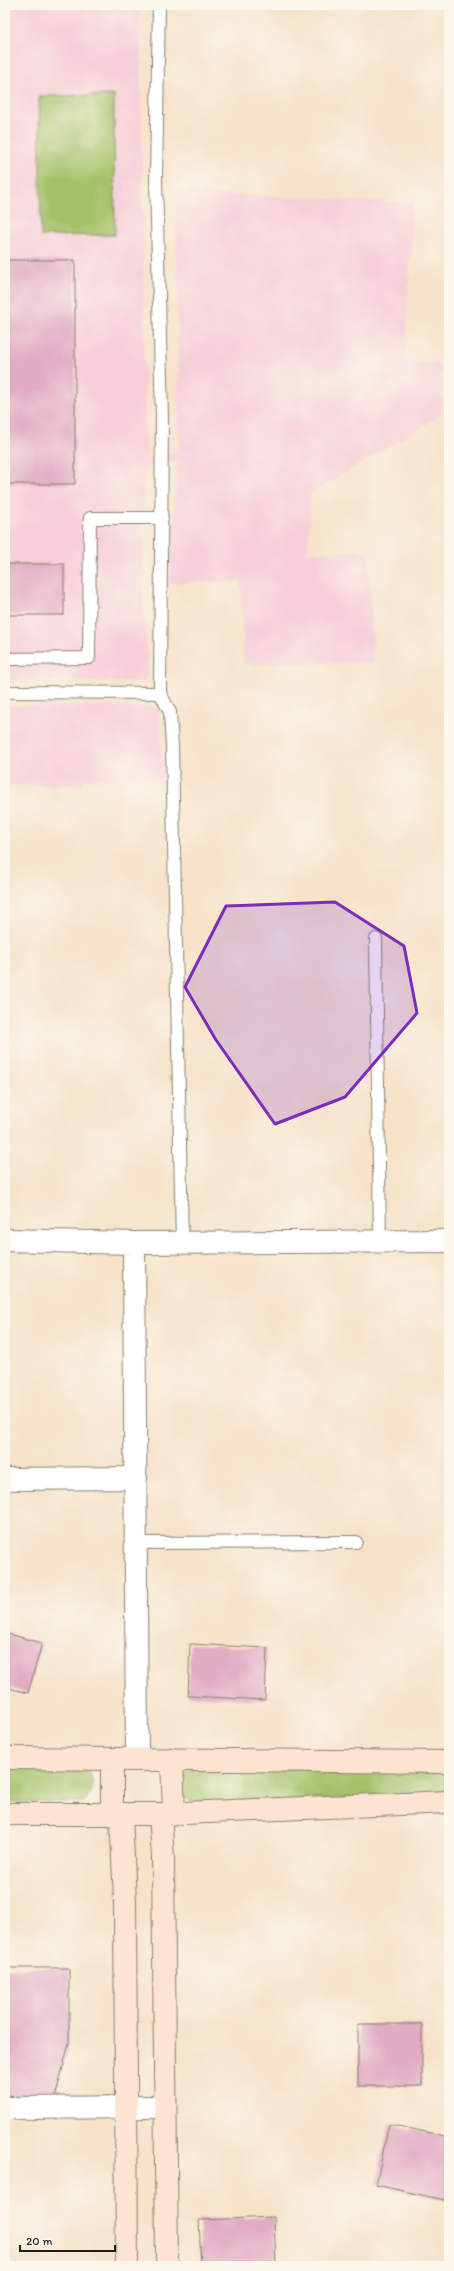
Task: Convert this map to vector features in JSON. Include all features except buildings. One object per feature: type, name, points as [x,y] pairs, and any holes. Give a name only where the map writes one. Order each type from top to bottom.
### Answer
[{"type":"street","points":[[5,1240],[134,1243],[449,1241]]},
{"type":"street","points":[[134,1243],[137,1759]]},
{"type":"street","points":[[5,1479],[136,1478]]},
{"type":"street","points":[[5,1758],[449,1762]]},
{"type":"street","points":[[112,1759],[125,1901],[127,2266]]},
{"type":"street","points":[[167,2266],[164,2107],[163,1857],[172,1759]]},
{"type":"street","points":[[5,1814],[167,1814],[449,1802]]},
{"type":"street","points":[[5,2108],[164,2107]]},
{"type":"lane","points":[[160,5],[156,179],[162,418],[160,693],[170,712],[172,746],[182,1243]]},
{"type":"lane","points":[[5,659],[89,658],[90,518],[162,518]]},
{"type":"lane","points":[[5,692],[160,693]]},
{"type":"lane","points":[[376,939],[380,1241]]},
{"type":"lane","points":[[136,1543],[356,1542]]},
{"type":"highlighted area","points":[[335,902],[404,946],[417,1013],[345,1097],[275,1124],[216,1040],[185,987],[226,906]]},
{"type":"shaded area","points":[[5,5],[140,5],[146,459],[179,451],[176,192],[413,203],[405,362],[441,364],[441,415],[311,494],[308,552],[368,551],[374,663],[243,664],[241,581],[170,583],[177,461],[144,469],[142,572],[148,674],[143,682],[5,681]]},
{"type":"shaded area","points":[[5,705],[159,707],[163,779],[84,779],[83,785],[5,785]]},
{"type":"green space","points":[[114,95],[115,235],[41,236],[39,96]]},
{"type":"green space","points":[[5,1766],[76,1766],[89,1770],[93,1783],[92,1791],[84,1802],[5,1802]]},
{"type":"green space","points":[[196,1767],[449,1769],[449,1794],[196,1804],[183,1796],[182,1781],[187,1772]]}]
